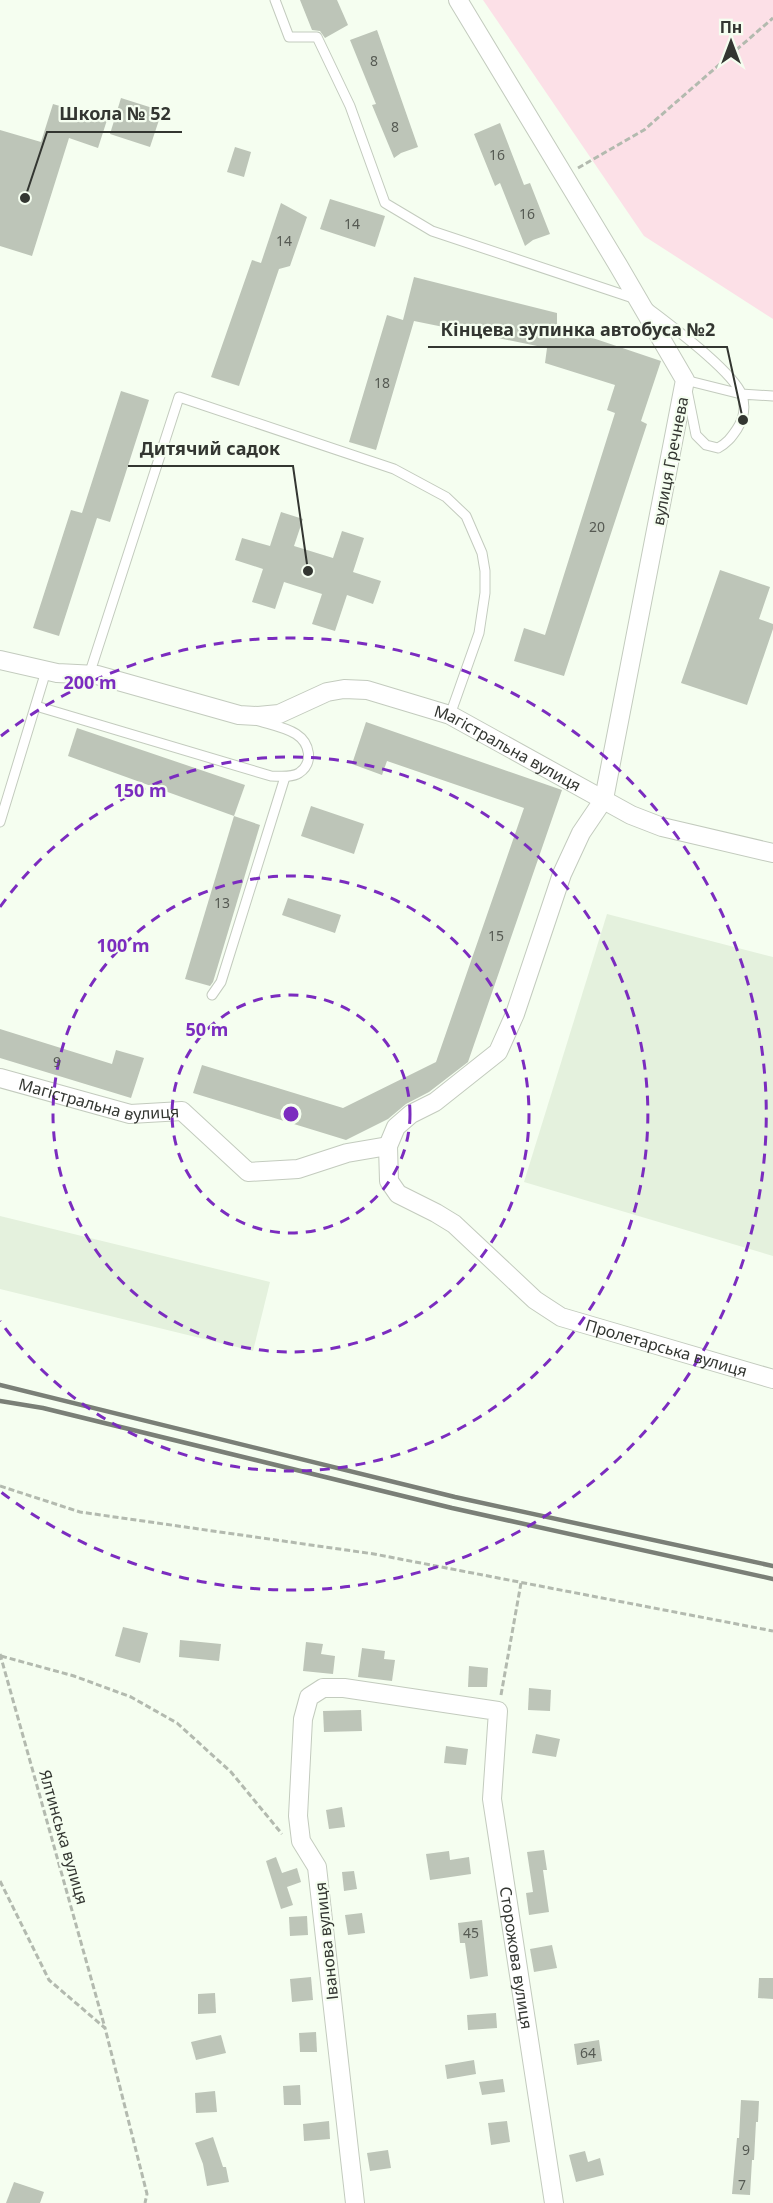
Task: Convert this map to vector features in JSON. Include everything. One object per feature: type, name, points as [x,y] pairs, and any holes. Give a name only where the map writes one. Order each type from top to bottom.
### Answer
[{"type":"street","name":"вулиця Гречнева","points":[[458,0],[685,380],[604,799]]},
{"type":"street","name":"Магістральна вулиця","points":[[0,660],[46,671],[97,675],[239,715],[258,717],[279,714],[327,692],[366,690],[450,715],[631,815],[662,828],[773,853]]},
{"type":"street","points":[[388,1146],[396,1127],[411,1114],[435,1102],[498,1052],[515,1014],[566,864],[581,833],[604,799]]},
{"type":"street","name":"Магістральна вулиця","points":[[0,1078],[130,1114],[182,1112],[249,1172],[298,1170],[347,1153],[388,1146]]},
{"type":"street","name":"Пролетарська вулиця","points":[[388,1146],[389,1181],[398,1194],[454,1224],[535,1300],[561,1317],[773,1379]]},
{"type":"street","name":"Іванова вулиця","points":[[355,2203],[317,1867],[302,1841],[298,1816],[303,1719],[309,1697],[323,1688],[344,1688],[498,1711]]},
{"type":"street","name":"Сторожова вулиця","points":[[498,1711],[492,1799],[554,2203]]},
{"type":"lane","points":[[275,0],[289,37],[317,37],[350,106],[385,203],[432,231],[638,299],[688,339],[733,380],[741,394],[745,406],[743,420],[728,443],[718,448],[706,445],[696,435],[685,380],[741,394],[773,396]]},
{"type":"lane","points":[[89,675],[179,397],[394,469],[446,497],[466,516],[482,552],[485,593],[479,633],[450,715]]},
{"type":"lane","points":[[0,822],[46,671]]},
{"type":"lane","points":[[36,706],[257,772],[285,777],[298,774],[307,764],[309,752],[305,742],[295,733],[239,715]]},
{"type":"lane","points":[[212,995],[221,982],[285,777]]},
{"type":"path","points":[[565,176],[644,130],[773,18]]},
{"type":"path","points":[[0,1486],[81,1512],[374,1554],[773,1631]]},
{"type":"path","points":[[498,1711],[521,1582]]},
{"type":"path","points":[[0,1655],[74,1676],[131,1697],[177,1723],[231,1772],[283,1834],[302,1841]]},
{"type":"path","name":"Ялтинська вулиця","points":[[0,1655],[105,2028],[147,2194],[145,2203]]},
{"type":"path","points":[[0,1881],[49,1980],[105,2028]]},
{"type":"shaded area","points":[[483,0],[773,0],[773,319],[644,236]]},
{"type":"shaded area","points":[[607,914],[773,957],[773,1256],[524,1182]]},
{"type":"shaded area","points":[[0,1216],[270,1282],[253,1351],[0,1289]]},
{"type":"building","points":[[300,0],[337,0],[348,25],[325,38],[320,31],[312,30]]},
{"type":"building","points":[[377,30],[418,147],[394,158],[372,105],[376,104],[350,40]]},
{"type":"building","points":[[121,98],[162,111],[150,147],[110,134]]},
{"type":"building","points":[[53,104],[107,120],[98,148],[69,138],[32,256],[0,246],[0,130],[41,142]]},
{"type":"building","points":[[500,123],[524,185],[530,183],[550,234],[533,240],[525,246],[500,183],[495,186],[474,134]]},
{"type":"building","points":[[235,147],[251,152],[244,177],[227,172]]},
{"type":"building","points":[[330,199],[385,216],[375,247],[320,229]]},
{"type":"building","points":[[281,203],[307,217],[290,266],[279,269],[239,386],[211,377],[252,260],[261,263]]},
{"type":"building","points":[[414,277],[557,313],[557,326],[661,361],[641,421],[647,424],[564,676],[514,661],[524,628],[545,635],[615,413],[607,410],[615,385],[545,363],[547,348],[414,321],[376,450],[349,442],[387,315],[403,320]]},
{"type":"building","points":[[121,391],[149,400],[110,522],[97,518],[59,636],[33,628],[71,510],[82,513]]},
{"type":"building","points":[[281,512],[303,519],[294,546],[333,558],[342,531],[364,538],[353,572],[381,581],[373,604],[347,595],[335,631],[312,624],[322,594],[284,582],[275,609],[252,602],[263,569],[235,560],[242,538],[270,546]]},
{"type":"building","points":[[720,570],[770,587],[759,619],[773,624],[773,629],[747,705],[681,683]]},
{"type":"building","points":[[366,722],[562,790],[468,1062],[429,1092],[406,1104],[388,1119],[346,1140],[193,1093],[202,1065],[343,1108],[436,1062],[524,808],[387,761],[382,775],[352,764]]},
{"type":"building","points":[[77,728],[245,785],[234,816],[68,756]]},
{"type":"building","points":[[311,806],[364,824],[354,854],[301,836]]},
{"type":"building","points":[[234,816],[260,825],[210,986],[185,979]]},
{"type":"building","points":[[288,898],[341,915],[335,933],[282,915]]},
{"type":"building","points":[[0,1029],[112,1064],[116,1050],[144,1058],[131,1098],[0,1058]]},
{"type":"building","points":[[123,1627],[148,1633],[140,1663],[115,1656]]},
{"type":"building","points":[[180,1640],[221,1644],[219,1661],[179,1657]]},
{"type":"building","points":[[306,1642],[323,1644],[321,1654],[335,1656],[333,1674],[303,1671]]},
{"type":"building","points":[[362,1648],[385,1651],[384,1659],[395,1660],[392,1681],[358,1677]]},
{"type":"building","points":[[469,1666],[488,1668],[487,1687],[468,1687]]},
{"type":"building","points":[[529,1688],[551,1690],[550,1711],[528,1710]]},
{"type":"building","points":[[361,1710],[362,1731],[324,1732],[323,1711]]},
{"type":"building","points":[[536,1734],[560,1739],[556,1757],[532,1753]]},
{"type":"building","points":[[446,1746],[468,1749],[466,1765],[444,1763]]},
{"type":"building","points":[[342,1807],[345,1827],[329,1829],[326,1810]]},
{"type":"building","points":[[544,1850],[547,1870],[543,1870],[549,1912],[529,1915],[526,1893],[533,1892],[527,1852]]},
{"type":"building","points":[[449,1851],[450,1860],[469,1857],[471,1874],[430,1880],[426,1854]]},
{"type":"building","points":[[276,1857],[282,1873],[297,1868],[301,1882],[287,1887],[293,1905],[281,1909],[266,1861]]},
{"type":"building","points":[[354,1871],[357,1889],[344,1891],[342,1872]]},
{"type":"building","points":[[362,1913],[365,1933],[348,1935],[345,1915]]},
{"type":"building","points":[[307,1916],[308,1935],[290,1936],[289,1917]]},
{"type":"building","points":[[482,1920],[488,1976],[470,1979],[465,1943],[460,1943],[458,1923]]},
{"type":"building","points":[[552,1945],[557,1968],[534,1972],[530,1949]]},
{"type":"building","points":[[311,1977],[313,2000],[292,2002],[290,1979]]},
{"type":"building","points":[[759,1978],[773,1978],[773,1999],[758,1998]]},
{"type":"building","points":[[215,1993],[216,2013],[198,2014],[198,1994]]},
{"type":"building","points":[[496,2013],[497,2028],[468,2030],[467,2015]]},
{"type":"building","points":[[316,2032],[317,2052],[300,2052],[299,2033]]},
{"type":"building","points":[[221,2035],[226,2053],[196,2060],[191,2042]]},
{"type":"building","points":[[599,2040],[602,2061],[577,2065],[574,2044]]},
{"type":"building","points":[[474,2060],[476,2074],[447,2079],[445,2065]]},
{"type":"building","points":[[503,2079],[505,2092],[482,2095],[479,2082]]},
{"type":"building","points":[[300,2085],[301,2105],[284,2105],[283,2086]]},
{"type":"building","points":[[215,2091],[217,2112],[196,2113],[195,2093]]},
{"type":"building","points":[[741,2100],[759,2101],[750,2195],[732,2194]]},
{"type":"building","points":[[329,2121],[330,2139],[304,2141],[303,2124]]},
{"type":"building","points":[[507,2121],[510,2142],[491,2145],[488,2123]]},
{"type":"building","points":[[213,2137],[223,2167],[226,2167],[229,2182],[207,2186],[203,2164],[195,2143]]},
{"type":"building","points":[[388,2150],[391,2168],[370,2171],[367,2153]]},
{"type":"building","points":[[585,2151],[588,2162],[600,2158],[604,2175],[576,2182],[569,2155]]},
{"type":"building","points":[[14,2182],[44,2192],[40,2203],[6,2203]]},
{"type":"railway","points":[[0,1385],[455,1497],[773,1566]]},
{"type":"railway","points":[[0,1401],[43,1408],[452,1508],[773,1579]]},
{"type":"place","name":"Школа № 52","points":[[25,198]]},
{"type":"place","name":"Кінцева зупинка автобуса №2","points":[[743,420]]},
{"type":"place","name":"Дитячий садок","points":[[308,571]]}]
